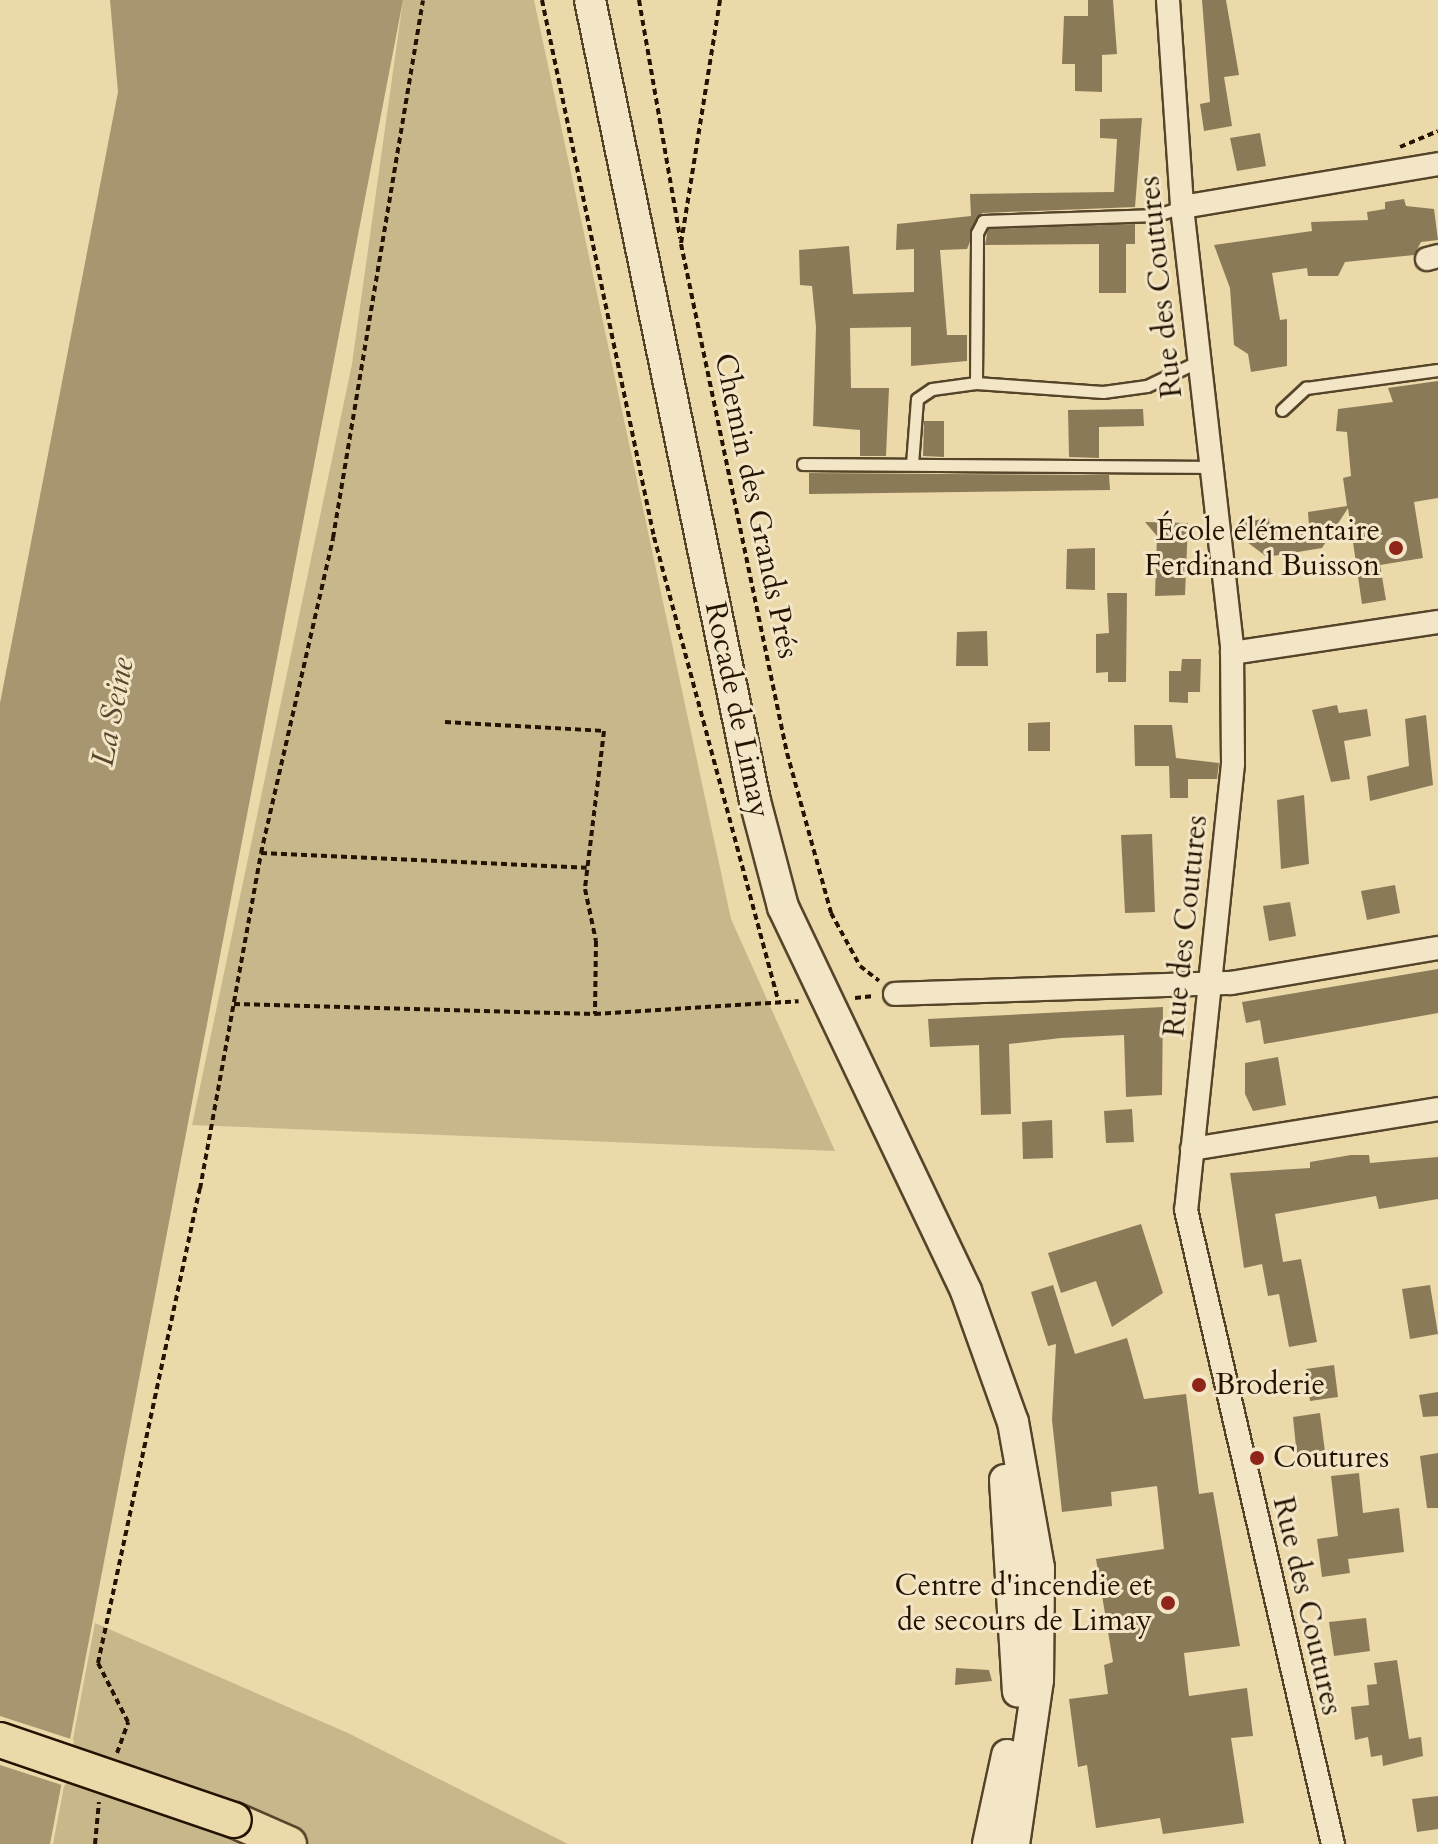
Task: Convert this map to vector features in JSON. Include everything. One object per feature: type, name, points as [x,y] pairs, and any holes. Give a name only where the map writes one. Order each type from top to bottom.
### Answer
[{"type":"main road","name":"Rocade de Limay","points":[[590,0],[755,801],[783,907],[966,1291],[995,1383],[1013,1422],[1039,1568],[1038,1680],[1014,1844]]},
{"type":"main road","name":"Rocade de Limay","points":[[988,1844],[1018,1693],[1017,1587],[995,1383]]},
{"type":"main road","points":[[0,1740],[234,1820],[289,1844]]},
{"type":"street","name":"Rue des Coutures","points":[[1168,0],[1182,207],[1232,653],[1233,764],[1192,1149],[1190,1245],[1333,1844]]},
{"type":"street","points":[[1182,207],[1438,164]]},
{"type":"street","points":[[1232,653],[1438,622]]},
{"type":"street","points":[[895,994],[1209,982],[1438,948]]},
{"type":"street","points":[[1192,1149],[1438,1109]]},
{"type":"lane","points":[[976,383],[977,233],[983,221],[1157,215],[1182,207]]},
{"type":"lane","points":[[912,464],[917,399],[976,383],[1103,392],[1147,386],[1199,361]]},
{"type":"lane","points":[[1282,410],[1306,388],[1438,370]]},
{"type":"lane","points":[[803,464],[1213,467]]},
{"type":"path","points":[[113,1765],[128,1722],[98,1663],[234,1004],[261,853],[333,538],[423,0]]},
{"type":"path","points":[[542,0],[654,537],[779,1002]]},
{"type":"path","points":[[639,0],[681,244]]},
{"type":"path","name":"Chemin des Grands Prés","points":[[720,0],[681,244],[743,565],[831,913],[860,966],[895,994]]},
{"type":"path","points":[[445,722],[604,731],[608,745],[587,868],[595,1014]]},
{"type":"path","points":[[261,853],[587,868]]},
{"type":"path","points":[[846,998],[895,994]]},
{"type":"path","points":[[234,1004],[595,1014],[801,1001]]},
{"type":"path","points":[[95,1844],[103,1793]]},
{"type":"shaded area","points":[[403,0],[534,0],[731,919],[835,1151],[192,1125],[352,364]]},
{"type":"shaded area","points":[[95,1623],[348,1733],[568,1844],[53,1844]]},
{"type":"water","name":"La Seine","points":[[110,0],[403,0],[50,1844],[0,1844],[0,703],[118,92]]},
{"type":"pier","points":[[0,1716],[74,1740],[65,1786],[0,1765]]},
{"type":"building","points":[[1088,0],[1113,0],[1117,54],[1102,55],[1102,92],[1075,91],[1075,64],[1062,64],[1064,16],[1088,16]]},
{"type":"building","points":[[1202,0],[1226,0],[1239,75],[1224,77],[1232,126],[1204,131],[1200,104],[1210,102]]},
{"type":"building","points":[[1142,118],[1135,207],[982,213],[967,249],[940,250],[947,335],[967,335],[967,361],[911,366],[911,327],[850,328],[851,388],[889,388],[886,456],[860,456],[860,430],[813,426],[816,327],[812,286],[800,285],[799,250],[849,246],[853,294],[914,292],[914,249],[896,250],[897,224],[971,216],[970,194],[1114,192],[1117,139],[1100,138],[1100,119]]},
{"type":"building","points":[[1260,133],[1266,166],[1237,171],[1230,138]]},
{"type":"building","points":[[1404,199],[1406,206],[1434,209],[1438,240],[1421,242],[1414,255],[1345,262],[1338,276],[1308,276],[1307,268],[1272,273],[1280,320],[1287,319],[1287,366],[1251,372],[1248,354],[1234,345],[1230,288],[1214,245],[1312,231],[1311,222],[1368,220],[1367,212],[1385,209],[1385,202]]},
{"type":"building","points":[[1135,224],[1135,244],[1126,244],[1126,293],[1099,293],[1099,244],[985,245],[988,229]]},
{"type":"building","points":[[1438,381],[1438,498],[1414,502],[1423,558],[1380,565],[1386,600],[1362,604],[1348,508],[1322,548],[1267,557],[1247,542],[1245,522],[1269,518],[1270,531],[1309,526],[1308,512],[1347,506],[1343,478],[1351,476],[1347,432],[1336,431],[1338,409],[1393,402],[1388,388]]},
{"type":"building","points":[[1143,409],[1144,426],[1099,427],[1099,458],[1069,457],[1068,410]]},
{"type":"building","points":[[924,421],[944,421],[944,457],[923,456]]},
{"type":"building","points":[[809,473],[1109,475],[1110,490],[809,494]]},
{"type":"building","points":[[1145,522],[1188,523],[1185,595],[1155,596],[1157,536]]},
{"type":"building","points":[[1095,548],[1095,590],[1066,589],[1067,549]]},
{"type":"building","points":[[1107,593],[1127,593],[1126,682],[1108,682],[1108,672],[1096,673],[1096,634],[1109,633]]},
{"type":"building","points":[[987,631],[988,666],[956,666],[957,632]]},
{"type":"building","points":[[1182,659],[1201,659],[1200,692],[1188,692],[1188,703],[1169,702],[1169,671],[1181,671]]},
{"type":"building","points":[[1337,705],[1339,713],[1367,709],[1371,736],[1344,741],[1350,779],[1331,782],[1312,710]]},
{"type":"building","points":[[1426,715],[1433,785],[1370,801],[1367,776],[1409,766],[1405,719]]},
{"type":"building","points":[[1050,722],[1050,751],[1028,751],[1028,723]]},
{"type":"building","points":[[1134,725],[1172,725],[1176,758],[1219,763],[1217,779],[1188,779],[1188,798],[1170,798],[1169,766],[1135,766]]},
{"type":"building","points":[[1304,795],[1309,864],[1281,869],[1277,800]]},
{"type":"building","points":[[1152,834],[1155,912],[1125,913],[1121,835]]},
{"type":"building","points":[[1395,885],[1400,913],[1367,920],[1361,891]]},
{"type":"building","points":[[1290,902],[1296,936],[1269,941],[1263,906]]},
{"type":"building","points":[[1438,969],[1438,1013],[1264,1044],[1260,1020],[1246,1023],[1242,1002]]},
{"type":"building","points":[[1163,1007],[1162,1095],[1126,1097],[1124,1035],[1061,1038],[1009,1044],[1011,1114],[981,1115],[979,1045],[930,1047],[928,1019]]},
{"type":"building","points":[[1278,1057],[1286,1105],[1253,1111],[1245,1094],[1245,1063]]},
{"type":"building","points":[[1132,1109],[1134,1142],[1106,1143],[1104,1111]]},
{"type":"building","points":[[1052,1120],[1053,1158],[1023,1159],[1022,1122]]},
{"type":"building","points":[[1369,1155],[1370,1163],[1438,1157],[1438,1199],[1379,1209],[1376,1196],[1275,1214],[1283,1262],[1301,1259],[1317,1342],[1289,1347],[1279,1294],[1268,1296],[1262,1264],[1244,1268],[1230,1173],[1310,1168],[1310,1162]]},
{"type":"building","points":[[1141,1224],[1163,1293],[1112,1327],[1096,1281],[1061,1293],[1048,1253]]},
{"type":"building","points":[[1053,1285],[1075,1354],[1127,1338],[1144,1399],[1186,1394],[1199,1494],[1213,1492],[1240,1646],[1184,1653],[1189,1696],[1247,1688],[1253,1736],[1231,1738],[1244,1823],[1163,1834],[1160,1818],[1096,1828],[1087,1765],[1078,1767],[1069,1699],[1108,1694],[1104,1665],[1113,1662],[1096,1559],[1164,1549],[1157,1486],[1111,1492],[1112,1506],[1062,1512],[1052,1420],[1056,1344],[1048,1346],[1031,1292]]},
{"type":"building","points":[[1430,1285],[1438,1334],[1410,1339],[1402,1289]]},
{"type":"building","points":[[1334,1365],[1338,1397],[1310,1401],[1306,1369]]},
{"type":"building","points":[[1438,1392],[1438,1416],[1423,1417],[1419,1395]]},
{"type":"building","points":[[1320,1413],[1325,1452],[1297,1457],[1293,1417]]},
{"type":"building","points":[[1438,1453],[1438,1508],[1427,1508],[1420,1456]]},
{"type":"building","points":[[1359,1473],[1363,1513],[1399,1508],[1404,1552],[1348,1559],[1350,1573],[1322,1577],[1317,1539],[1338,1536],[1331,1476]]},
{"type":"building","points":[[1366,1618],[1370,1651],[1334,1656],[1329,1622]]},
{"type":"building","points":[[1397,1660],[1409,1739],[1421,1737],[1423,1756],[1383,1766],[1382,1755],[1371,1757],[1368,1737],[1355,1740],[1351,1707],[1369,1705],[1367,1685],[1377,1684],[1374,1663]]},
{"type":"building","points":[[956,1668],[989,1670],[992,1681],[955,1685]]},
{"type":"building","points":[[1438,1796],[1438,1829],[1417,1832],[1412,1799]]},
{"type":"place","name":"École élémentaire Ferdinand Buisson","points":[[1396,548]]},
{"type":"place","name":"Broderie","points":[[1199,1385]]},
{"type":"place","name":"Coutures","points":[[1257,1458]]},
{"type":"place","name":"Centre d'incendie et de secours de Limay","points":[[1168,1603]]}]
